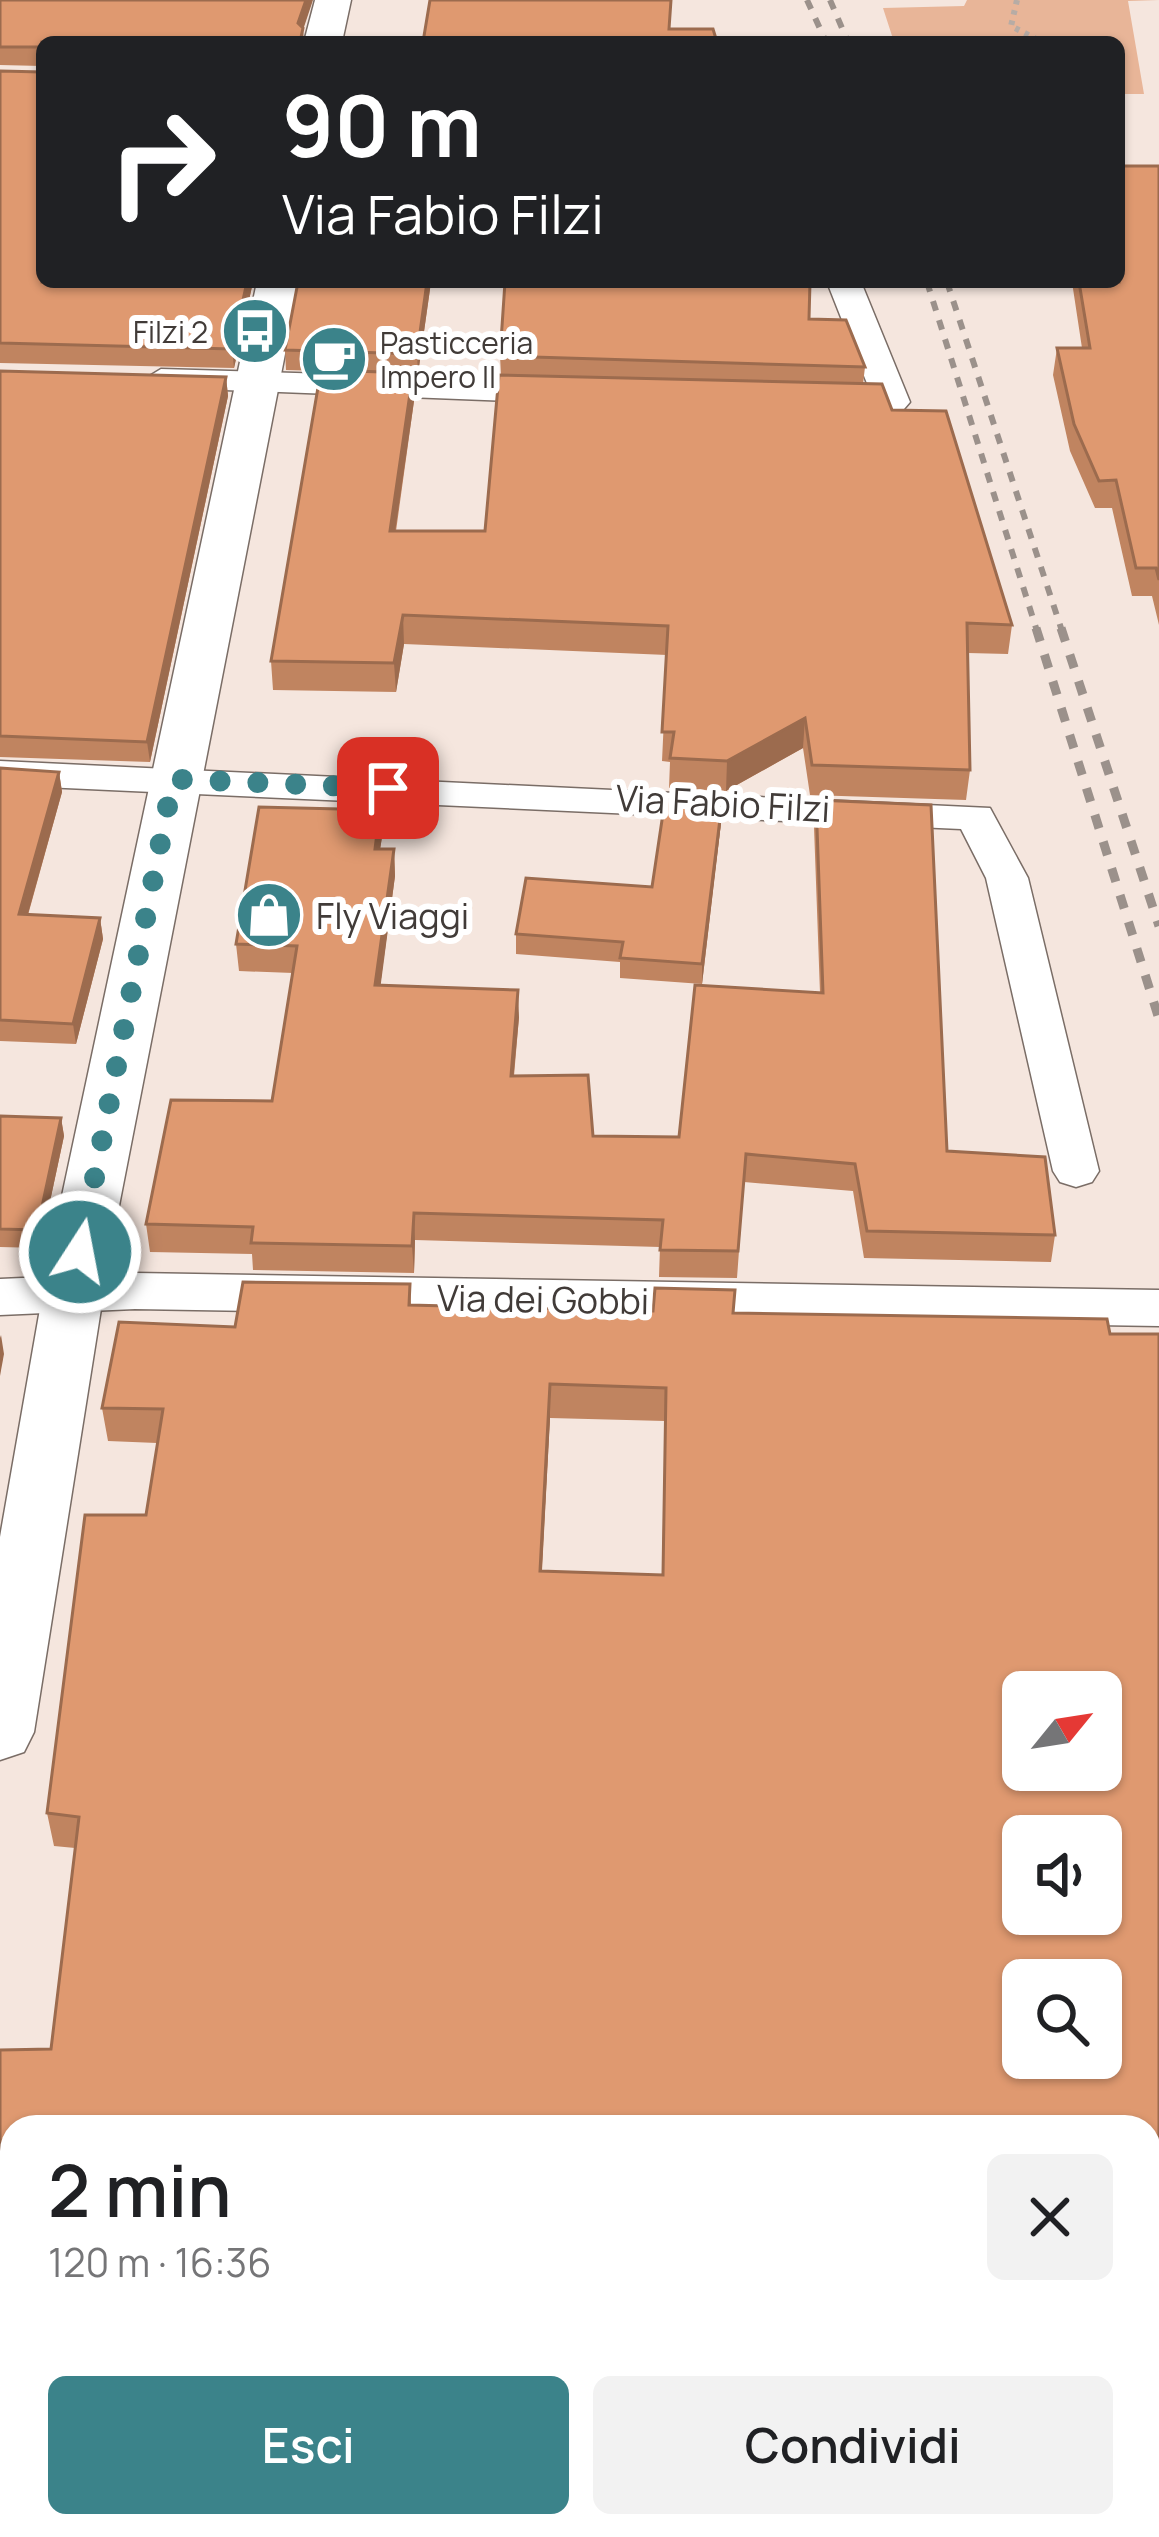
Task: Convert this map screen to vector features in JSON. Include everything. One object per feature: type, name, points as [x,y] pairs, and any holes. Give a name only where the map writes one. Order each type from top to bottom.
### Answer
[{"type":"street","points":[[324,36],[332,0]]},
{"type":"street","points":[[0,1732],[73,1297],[173,779],[277,288]]},
{"type":"street","points":[[797,399],[892,401],[846,288]]},
{"type":"street","points":[[118,379],[606,393]]},
{"type":"street","points":[[0,773],[173,779]]},
{"type":"street","name":"Via Fabio Filzi","points":[[173,779],[975,817],[1007,878],[1076,1171]]},
{"type":"street","name":"Via dei Gobbi","points":[[0,1298],[135,1291],[1159,1308]]},
{"type":"path","points":[[1017,0],[1011,26],[1030,36]]},
{"type":"shaded area","points":[[967,0],[1159,0],[1128,1],[1144,94],[1125,94],[1125,36],[892,36],[883,8],[964,6]]},
{"type":"building","points":[[0,0],[306,0],[298,23],[303,28],[301,36],[36,36],[36,47],[0,47]]},
{"type":"building","points":[[430,0],[671,0],[669,29],[713,29],[715,36],[424,36]]},
{"type":"building","points":[[0,71],[36,72],[36,288],[246,288],[232,349],[0,343]]},
{"type":"building","points":[[1125,166],[1159,166],[1159,580],[1156,568],[1136,568],[1116,480],[1099,481],[1074,424],[1057,348],[1090,348],[1080,288],[1125,288]]},
{"type":"building","points":[[297,288],[426,288],[417,354],[285,350]]},
{"type":"building","points":[[505,288],[810,288],[809,319],[846,320],[865,367],[500,356]]},
{"type":"building","points":[[321,370],[413,373],[390,531],[485,531],[499,375],[882,384],[892,410],[946,411],[1012,625],[967,623],[970,770],[812,765],[805,718],[727,761],[670,758],[674,732],[662,732],[668,626],[403,615],[394,663],[271,661]]},
{"type":"building","points":[[0,371],[226,377],[147,742],[0,736]]},
{"type":"building","points":[[0,768],[59,772],[19,914],[100,918],[73,1024],[0,1020]]},
{"type":"building","points":[[665,800],[722,803],[702,964],[620,958],[623,942],[516,934],[526,878],[652,887]]},
{"type":"building","points":[[816,800],[931,805],[947,1151],[1045,1157],[1055,1235],[867,1231],[855,1164],[746,1154],[738,1251],[660,1250],[663,1220],[414,1213],[412,1246],[251,1243],[253,1227],[146,1224],[171,1100],[272,1101],[297,946],[236,944],[259,807],[380,810],[375,849],[394,849],[375,985],[518,990],[511,1076],[588,1075],[593,1136],[679,1137],[695,985],[823,993]]},
{"type":"building","points":[[0,1116],[61,1118],[37,1230],[0,1229]]},
{"type":"building","points":[[243,1282],[410,1284],[409,1305],[653,1311],[655,1288],[735,1290],[733,1313],[1107,1319],[1110,1334],[1159,1334],[1159,2115],[0,2115],[0,2050],[51,2049],[79,1817],[47,1813],[85,1515],[146,1515],[163,1409],[102,1408],[119,1322],[235,1327]],"holes":[[[550,1384],[666,1388],[663,1575],[540,1571]]]},
{"type":"railway","points":[[807,0],[823,36]]},
{"type":"railway","points":[[830,0],[845,36]]},
{"type":"railway","points":[[929,288],[1037,631]]},
{"type":"railway","points":[[949,288],[1062,631]]},
{"type":"railway","points":[[1036,628],[1159,1019]]},
{"type":"railway","points":[[1061,628],[1159,926]]},
{"type":"place","name":"Filzi 2","points":[[255,331]]},
{"type":"place","name":"Pasticceria Impero II","points":[[334,359]]},
{"type":"place","name":"Fly Viaggi","points":[[269,915]]},
{"type":"route","points":[[80,1252],[173,779],[388,788]]}]
